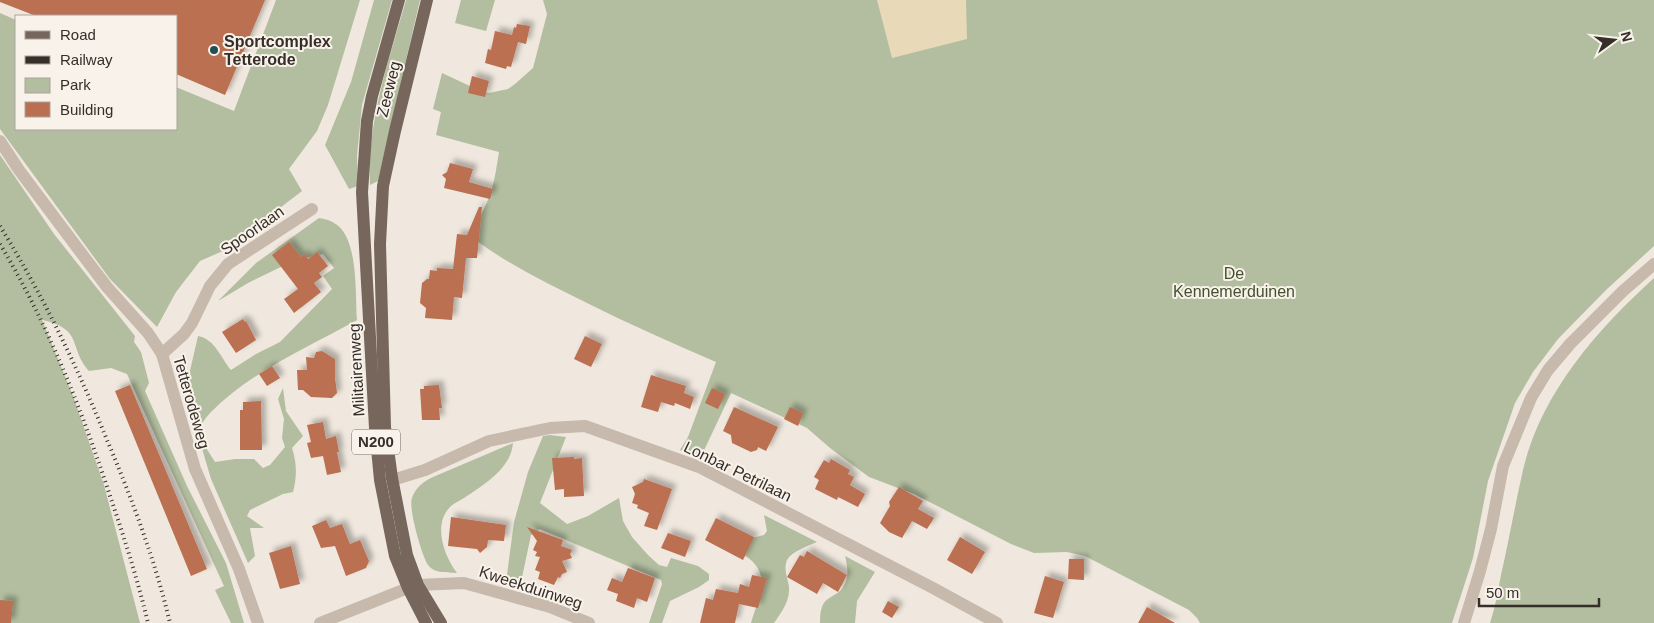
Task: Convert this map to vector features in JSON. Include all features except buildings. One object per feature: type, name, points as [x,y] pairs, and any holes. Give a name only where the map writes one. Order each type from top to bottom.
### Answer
[{"type":"main road","name":"Zeeweg","points":[[363,168],[367,121],[372,96],[399,0]]},
{"type":"main road","name":"Zeeweg","points":[[383,186],[427,0]]},
{"type":"main road","name":"Militairenweg","points":[[363,168],[362,192],[375,428],[380,480],[395,556],[413,586],[440,623]]},
{"type":"main road","name":"Militairenweg","points":[[383,186],[380,244],[385,427],[392,478],[413,586],[426,623]]},
{"type":"street","name":"Tetterodeweg","points":[[0,140],[19,170],[85,258],[107,287],[148,333],[162,354],[194,469],[239,569],[258,623]]},
{"type":"street","name":"Spoorlaan","points":[[162,354],[184,334],[210,286],[228,264],[312,209]]},
{"type":"street","points":[[1464,623],[1487,545],[1504,466],[1531,398],[1548,370],[1570,344],[1622,291],[1654,264]]},
{"type":"street","name":"Lonbar Petrilaan","points":[[392,478],[425,470],[489,441],[550,428],[585,426],[699,467],[997,623]]},
{"type":"street","name":"Kweekduinweg","points":[[320,623],[413,586],[464,583],[550,607],[589,623]]},
{"type":"green space","points":[[276,0],[360,0],[328,105],[317,131],[289,169],[302,191],[225,250],[200,261],[176,292],[157,327],[110,279],[0,129],[0,13],[15,20],[15,130],[178,130],[178,88],[234,111]]},
{"type":"green space","points":[[374,0],[392,0],[362,105],[357,156],[358,186],[349,189],[325,145],[351,82]]},
{"type":"green space","points":[[406,0],[420,0],[378,181],[370,185],[370,161],[376,114],[386,68]]},
{"type":"green space","points":[[461,0],[495,0],[486,31],[455,23]]},
{"type":"green space","name":"De Kennemerduinen","points":[[543,0],[1654,0],[1654,246],[1606,290],[1558,339],[1533,372],[1515,403],[1488,481],[1473,558],[1452,623],[1200,623],[1189,610],[1085,556],[1067,552],[1034,553],[1011,544],[914,494],[869,477],[807,428],[731,393],[700,459],[680,450],[688,437],[716,362],[635,326],[559,289],[517,267],[477,241],[474,226],[485,207],[491,190],[499,152],[436,135],[441,112],[433,109],[442,73],[489,93],[508,89],[533,68],[547,14]]},
{"type":"green space","points":[[0,155],[54,234],[135,336],[134,342],[141,352],[149,383],[145,391],[187,486],[226,563],[244,623],[231,623],[215,590],[224,586],[127,374],[111,368],[89,371],[70,334],[64,328],[42,320],[73,396],[104,485],[140,623],[0,623]]},
{"type":"green space","points":[[319,218],[334,223],[342,230],[348,240],[354,267],[357,320],[281,361],[244,384],[211,412],[195,434],[188,395],[189,375],[198,336],[213,345],[231,370],[280,342],[332,289],[323,276],[334,268],[323,254],[293,261],[248,283],[218,301],[256,263]]},
{"type":"green space","points":[[1654,278],[1654,623],[1490,623],[1523,470],[1531,442],[1543,415],[1557,389],[1592,341]]},
{"type":"green space","points":[[283,388],[286,411],[303,436],[292,448],[296,465],[293,492],[283,494],[250,510],[247,516],[264,528],[250,528],[255,556],[248,563],[211,479],[198,435],[215,462],[254,459],[263,468],[270,465],[285,447],[282,438],[284,419],[278,399]]},
{"type":"green space","points":[[543,436],[566,437],[540,503],[567,524],[588,516],[619,498],[623,521],[632,537],[659,565],[667,567],[671,558],[698,566],[709,574],[709,580],[699,587],[670,601],[662,623],[649,623],[662,584],[661,580],[540,529],[531,535],[520,587],[506,582],[514,522],[528,472]]},
{"type":"green space","points":[[513,443],[511,452],[502,468],[487,482],[452,505],[445,513],[441,531],[442,540],[448,558],[457,573],[434,570],[428,565],[416,532],[411,503],[415,491],[420,485],[430,479]]},
{"type":"green space","points":[[764,515],[817,542],[796,551],[787,560],[785,567],[789,592],[787,602],[774,623],[751,623],[760,594],[761,577],[753,562],[744,555],[752,538],[764,535],[767,531]]},
{"type":"green space","points":[[845,556],[875,572],[857,601],[855,623],[820,623],[823,604],[840,591],[847,579]]},
{"type":"sand","points":[[877,0],[966,0],[967,39],[892,58]]},
{"type":"railway","points":[[0,226],[44,304],[96,412],[142,530],[170,623]]},
{"type":"railway","points":[[0,244],[34,305],[76,400],[136,576],[148,623]]},
{"type":"place","name":"Sportcomplex Tetterode","points":[[214,50]]}]
